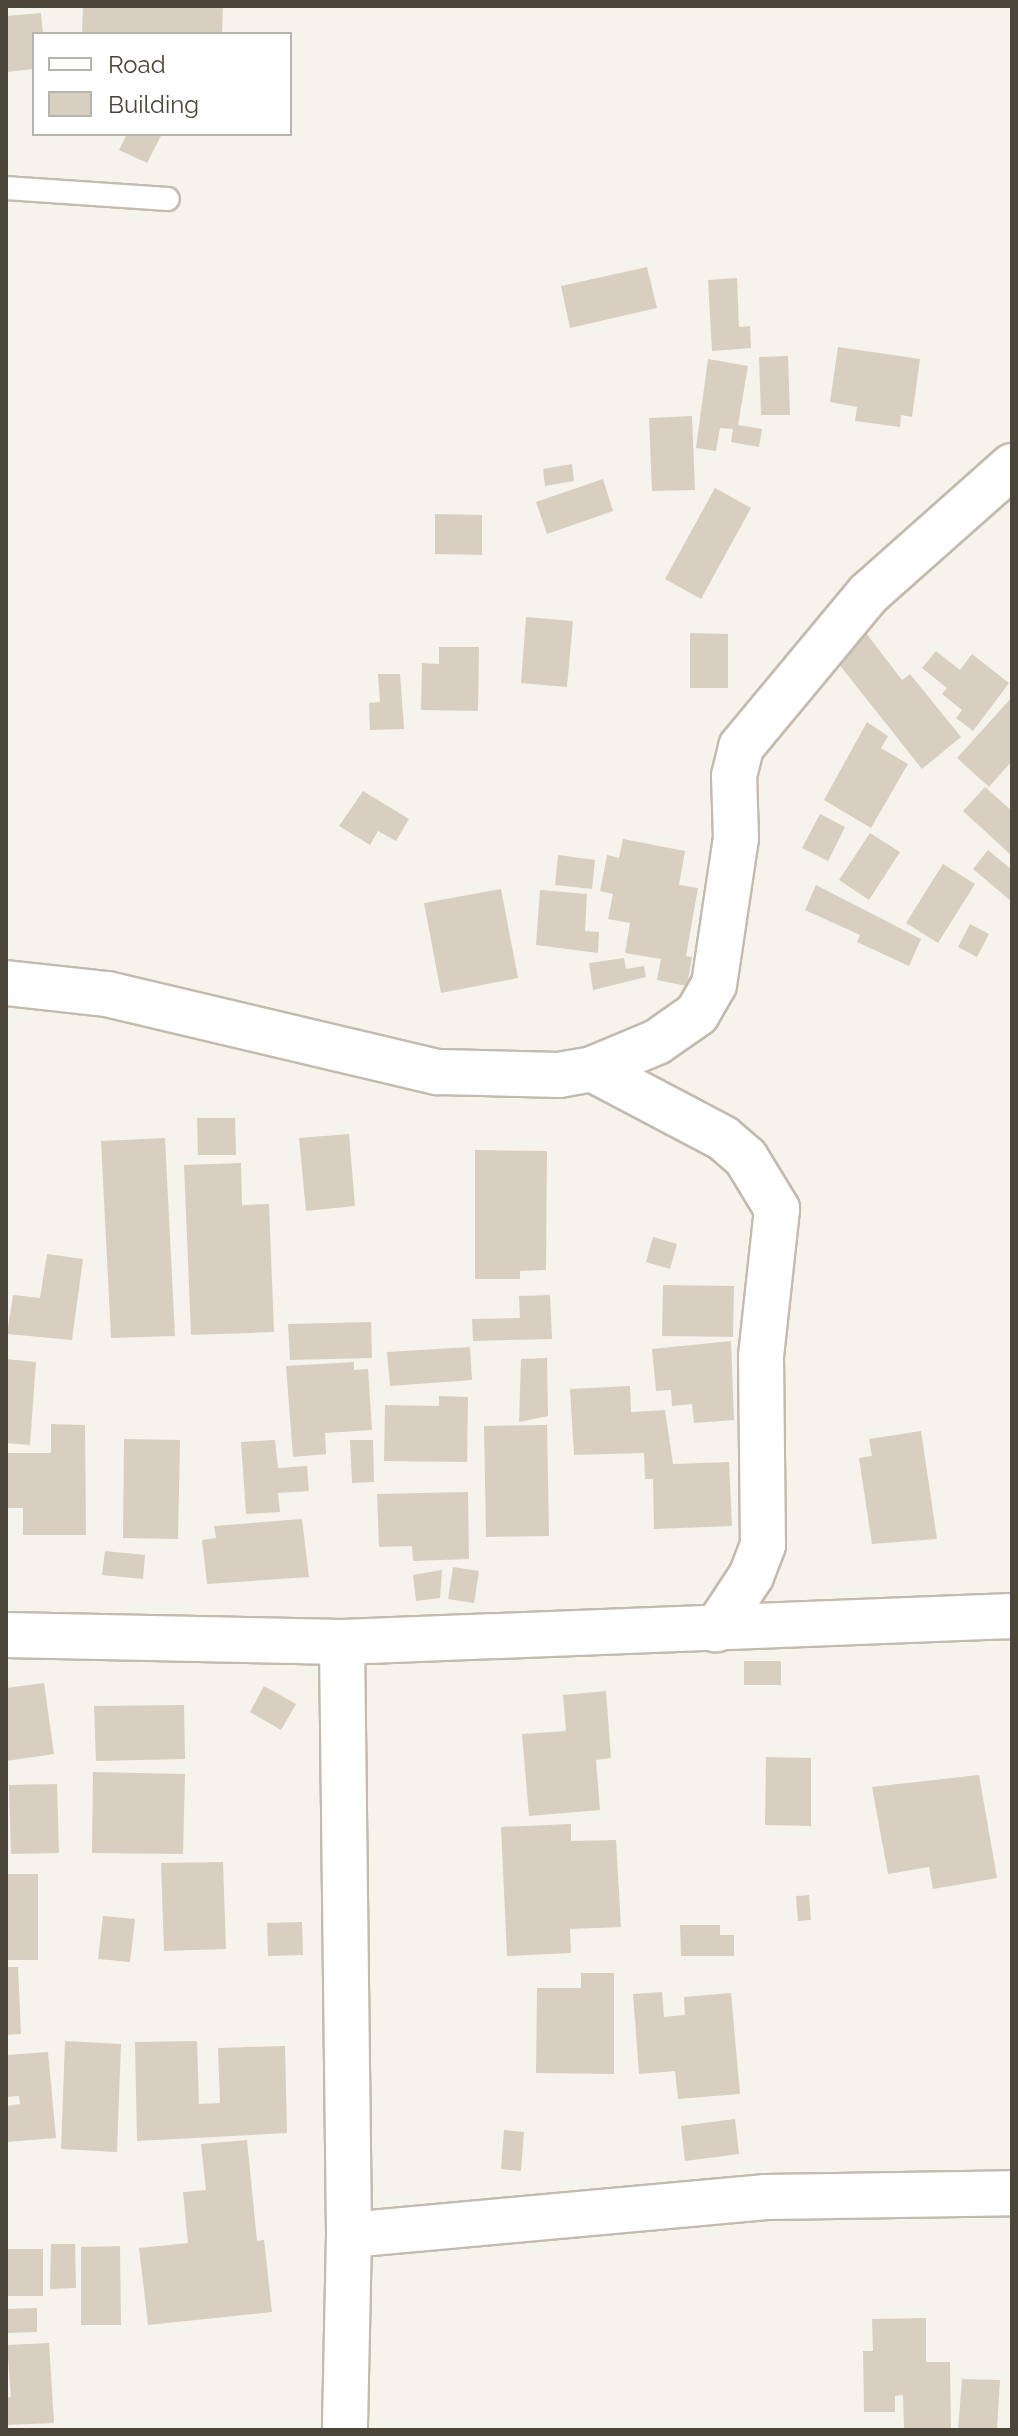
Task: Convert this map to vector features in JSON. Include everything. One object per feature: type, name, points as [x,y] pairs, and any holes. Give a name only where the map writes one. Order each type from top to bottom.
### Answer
[{"type":"street","points":[[6,983],[107,994],[438,1072],[559,1075],[592,1069],[657,1042],[707,1002],[727,916],[736,838],[734,776],[741,747],[868,594],[1012,466]]},
{"type":"street","points":[[592,1069],[723,1138],[746,1158],[777,1209],[761,1357],[763,1545],[751,1576],[716,1629]]},
{"type":"street","points":[[6,1635],[342,1642],[1012,1616]]},
{"type":"street","points":[[342,1642],[349,2235],[345,2430]]},
{"type":"street","points":[[349,2235],[766,2197],[1012,2193]]},
{"type":"lane","points":[[6,188],[168,199]]},
{"type":"building","points":[[83,6],[223,6],[222,32],[82,32]]},
{"type":"building","points":[[41,13],[43,32],[32,32],[32,69],[6,72],[6,16]]},
{"type":"building","points":[[126,136],[161,136],[147,163],[119,150]]},
{"type":"building","points":[[647,267],[657,308],[570,328],[561,286]]},
{"type":"building","points":[[737,278],[739,327],[750,326],[751,348],[712,351],[708,280]]},
{"type":"building","points":[[838,347],[920,359],[912,417],[901,415],[900,427],[855,421],[857,407],[830,402]]},
{"type":"building","points":[[788,356],[790,415],[761,415],[759,357]]},
{"type":"building","points":[[708,359],[748,366],[738,425],[762,429],[759,447],[731,442],[733,429],[720,428],[716,451],[696,448]]},
{"type":"building","points":[[692,416],[695,490],[652,491],[649,418]]},
{"type":"building","points":[[572,464],[574,481],[545,486],[543,469]]},
{"type":"building","points":[[603,479],[613,511],[547,534],[536,502]]},
{"type":"building","points":[[715,488],[751,508],[701,599],[665,579]]},
{"type":"building","points":[[435,514],[482,515],[482,555],[435,554]]},
{"type":"building","points":[[526,617],[573,621],[567,687],[521,683]]},
{"type":"building","points":[[690,633],[728,634],[728,688],[690,688]]},
{"type":"building","points":[[866,633],[902,680],[910,674],[961,737],[922,769],[834,658]]},
{"type":"building","points":[[439,647],[479,647],[478,711],[421,710],[422,663],[439,664]]},
{"type":"building","points":[[936,651],[960,670],[972,654],[1009,683],[973,731],[956,718],[962,710],[942,694],[947,688],[922,668]]},
{"type":"building","points":[[378,674],[400,674],[404,729],[370,730],[369,703],[380,702]]},
{"type":"building","points":[[1012,697],[1012,761],[989,787],[957,758]]},
{"type":"building","points":[[867,722],[888,736],[881,748],[908,764],[871,828],[824,800]]},
{"type":"building","points":[[985,787],[1012,811],[1012,856],[963,811]]},
{"type":"building","points":[[363,791],[409,819],[396,841],[378,831],[370,845],[339,826]]},
{"type":"building","points":[[820,814],[845,827],[828,861],[802,848]]},
{"type":"building","points":[[870,833],[900,852],[869,900],[839,880]]},
{"type":"building","points":[[623,839],[685,851],[679,885],[698,888],[686,956],[692,957],[687,986],[657,980],[661,959],[625,953],[630,923],[608,919],[613,894],[600,891],[607,855],[619,858]]},
{"type":"building","points":[[988,850],[1012,870],[1012,902],[973,869]]},
{"type":"building","points":[[558,855],[595,860],[592,889],[555,885]]},
{"type":"building","points":[[943,864],[975,884],[938,943],[906,923]]},
{"type":"building","points":[[816,885],[921,939],[909,966],[857,942],[860,935],[805,910]]},
{"type":"building","points":[[501,889],[518,978],[441,993],[424,903]]},
{"type":"building","points":[[540,890],[587,894],[585,931],[599,932],[598,953],[536,945]]},
{"type":"building","points":[[970,924],[989,934],[977,957],[958,947]]},
{"type":"building","points":[[624,958],[626,969],[644,966],[646,977],[593,990],[589,963]]},
{"type":"building","points":[[197,1118],[235,1118],[236,1155],[198,1155]]},
{"type":"building","points":[[349,1134],[355,1206],[306,1211],[299,1138]]},
{"type":"building","points":[[165,1138],[175,1336],[111,1338],[101,1141]]},
{"type":"building","points":[[475,1150],[547,1151],[546,1270],[520,1271],[520,1279],[475,1279]]},
{"type":"building","points":[[241,1163],[242,1205],[269,1204],[274,1332],[191,1335],[184,1165]]},
{"type":"building","points":[[653,1237],[677,1244],[670,1269],[646,1262]]},
{"type":"building","points":[[47,1254],[83,1259],[72,1340],[7,1334],[13,1295],[40,1298]]},
{"type":"building","points":[[663,1285],[734,1286],[733,1337],[662,1336]]},
{"type":"building","points":[[550,1295],[552,1339],[473,1341],[472,1319],[520,1318],[519,1296]]},
{"type":"building","points":[[371,1322],[372,1358],[290,1360],[288,1324]]},
{"type":"building","points":[[731,1341],[734,1420],[694,1423],[692,1404],[672,1406],[671,1390],[656,1391],[652,1349]]},
{"type":"building","points":[[470,1347],[472,1380],[390,1386],[387,1352]]},
{"type":"building","points":[[547,1358],[548,1416],[519,1422],[521,1359]]},
{"type":"building","points":[[6,1359],[36,1362],[30,1445],[6,1443]]},
{"type":"building","points":[[354,1362],[354,1370],[368,1369],[372,1430],[325,1433],[326,1454],[293,1457],[286,1366]]},
{"type":"building","points":[[630,1386],[631,1412],[665,1410],[673,1464],[729,1462],[732,1526],[654,1529],[653,1479],[645,1479],[644,1453],[574,1455],[570,1389]]},
{"type":"building","points":[[439,1396],[468,1397],[467,1462],[384,1461],[385,1405],[439,1406]]},
{"type":"building","points":[[51,1424],[85,1425],[86,1535],[23,1535],[23,1508],[6,1508],[6,1453],[51,1453]]},
{"type":"building","points":[[547,1425],[549,1536],[486,1537],[484,1426]]},
{"type":"building","points":[[921,1431],[937,1539],[872,1544],[859,1458],[872,1456],[869,1439]]},
{"type":"building","points":[[124,1439],[180,1440],[178,1539],[123,1538]]},
{"type":"building","points":[[275,1440],[278,1468],[307,1466],[309,1491],[278,1493],[280,1512],[246,1514],[241,1442]]},
{"type":"building","points":[[350,1440],[373,1440],[374,1482],[352,1483]]},
{"type":"building","points":[[468,1492],[469,1559],[413,1561],[412,1546],[379,1547],[377,1494]]},
{"type":"building","points":[[302,1519],[309,1577],[207,1584],[202,1540],[216,1538],[214,1526]]},
{"type":"building","points":[[105,1551],[145,1555],[143,1579],[102,1575]]},
{"type":"building","points":[[453,1567],[479,1571],[474,1603],[448,1599]]},
{"type":"building","points":[[442,1570],[440,1598],[416,1601],[413,1575]]},
{"type":"building","points":[[744,1661],[781,1661],[781,1685],[744,1685]]},
{"type":"building","points":[[44,1683],[54,1754],[6,1761],[6,1688]]},
{"type":"building","points":[[264,1686],[296,1704],[281,1730],[250,1712]]},
{"type":"building","points":[[606,1691],[611,1758],[596,1760],[600,1810],[529,1816],[522,1734],[566,1731],[563,1695]]},
{"type":"building","points":[[184,1705],[185,1759],[96,1761],[94,1706]]},
{"type":"building","points":[[766,1757],[811,1758],[811,1826],[765,1825]]},
{"type":"building","points":[[93,1772],[185,1774],[183,1854],[92,1853]]},
{"type":"building","points":[[979,1775],[997,1878],[933,1889],[929,1867],[888,1874],[872,1787]]},
{"type":"building","points":[[57,1784],[59,1853],[11,1854],[9,1785]]},
{"type":"building","points":[[571,1824],[571,1841],[616,1840],[621,1927],[570,1929],[571,1953],[507,1956],[501,1827]]},
{"type":"building","points":[[223,1862],[226,1949],[164,1951],[161,1863]]},
{"type":"building","points":[[6,1874],[38,1874],[38,1960],[6,1960]]},
{"type":"building","points":[[809,1895],[811,1920],[798,1921],[796,1896]]},
{"type":"building","points":[[103,1916],[135,1919],[130,1962],[98,1959]]},
{"type":"building","points":[[302,1922],[303,1955],[268,1956],[267,1923]]},
{"type":"building","points":[[680,1925],[720,1925],[720,1935],[734,1935],[734,1956],[681,1956]]},
{"type":"building","points":[[6,1967],[18,1967],[21,2034],[6,2035]]},
{"type":"building","points":[[581,1973],[614,1973],[614,2074],[536,2073],[537,1988],[581,1988]]},
{"type":"building","points":[[662,1992],[664,2017],[685,2015],[684,1997],[731,1993],[740,2094],[678,2099],[675,2071],[639,2074],[633,1994]]},
{"type":"building","points":[[65,2041],[121,2044],[117,2152],[61,2149]]},
{"type":"building","points":[[197,2041],[199,2104],[220,2103],[218,2048],[285,2046],[287,2133],[137,2141],[135,2042]]},
{"type":"building","points":[[48,2052],[56,2138],[6,2142],[6,2106],[20,2104],[19,2096],[6,2097],[6,2055]]},
{"type":"building","points":[[735,2119],[739,2154],[685,2161],[681,2126]]},
{"type":"building","points":[[504,2130],[524,2132],[521,2171],[501,2169]]},
{"type":"building","points":[[247,2140],[257,2241],[264,2240],[272,2312],[148,2325],[139,2248],[188,2243],[183,2192],[206,2190],[201,2144]]},
{"type":"building","points":[[51,2244],[75,2244],[76,2288],[50,2289]]},
{"type":"building","points":[[120,2246],[121,2325],[81,2325],[81,2247]]},
{"type":"building","points":[[6,2249],[43,2249],[43,2296],[6,2296]]},
{"type":"building","points":[[37,2308],[37,2332],[8,2333],[7,2309]]},
{"type":"building","points":[[926,2318],[926,2362],[950,2362],[951,2430],[904,2430],[903,2395],[895,2396],[895,2412],[864,2412],[863,2351],[873,2351],[872,2319]]},
{"type":"building","points":[[49,2343],[54,2423],[6,2425],[6,2398],[11,2397],[7,2345]]},
{"type":"building","points":[[962,2379],[1000,2380],[997,2430],[958,2430]]}]
